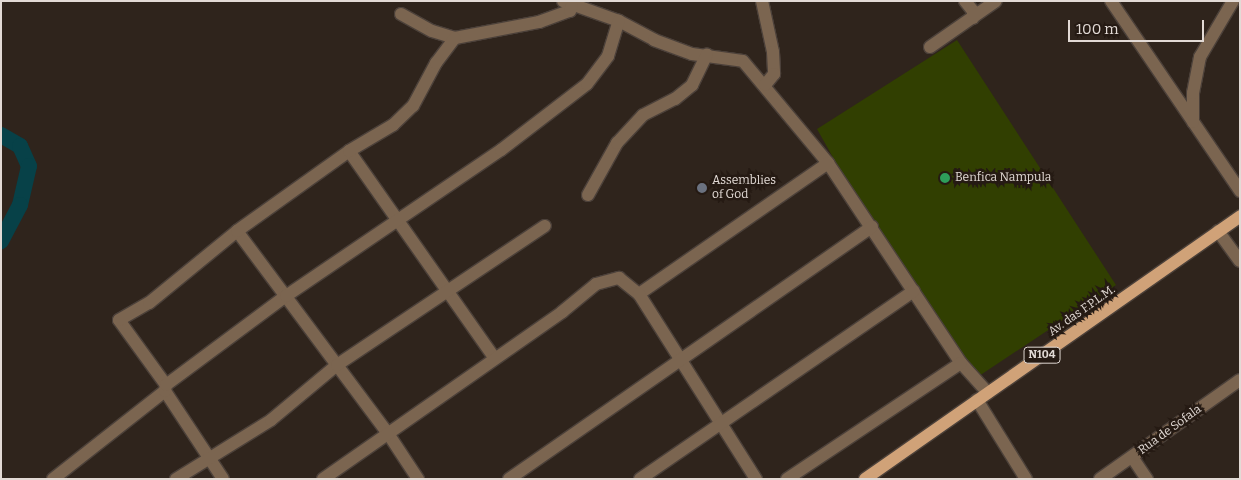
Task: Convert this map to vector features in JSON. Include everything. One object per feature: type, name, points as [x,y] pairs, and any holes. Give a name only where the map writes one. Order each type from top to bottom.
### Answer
[{"type":"main road","name":"Av. das F.P.L.M.","points":[[865,479],[1240,216]]},
{"type":"street","points":[[762,1],[773,52],[774,74],[765,85]]},
{"type":"street","points":[[965,1],[973,11],[973,18]]},
{"type":"street","points":[[930,47],[996,1]]},
{"type":"street","points":[[1111,1],[1240,191]]},
{"type":"street","points":[[1193,122],[1193,93],[1200,57],[1233,1]]},
{"type":"street","points":[[568,4],[619,21],[654,40],[692,54],[707,54],[743,61],[765,85],[797,130],[828,163],[961,363],[988,393]]},
{"type":"street","points":[[401,14],[432,31],[455,38],[539,22],[570,10],[568,4]]},
{"type":"street","points":[[53,479],[166,388],[286,296],[501,150],[587,84],[608,56],[619,21]]},
{"type":"street","points":[[223,479],[166,388],[119,320],[149,303],[237,231],[350,151],[393,125],[413,106],[436,63],[455,38]]},
{"type":"street","points":[[588,195],[616,143],[643,115],[675,99],[692,85],[707,54]]},
{"type":"street","points":[[350,151],[446,291],[494,357]]},
{"type":"street","points":[[639,294],[828,163]]},
{"type":"street","points":[[176,479],[271,420],[337,365],[390,332],[446,291],[545,226]]},
{"type":"street","points":[[509,479],[872,227]]},
{"type":"street","points":[[237,231],[389,435],[418,479]]},
{"type":"street","points":[[1218,231],[1240,260]]},
{"type":"street","points":[[324,479],[389,435],[494,357],[605,280],[619,278],[639,294],[718,423],[756,479]]},
{"type":"street","points":[[640,479],[718,423],[914,291]]},
{"type":"street","points":[[787,479],[961,363]]},
{"type":"street","name":"Rua de Sofala","points":[[1100,479],[1240,380]]},
{"type":"street","points":[[977,400],[1026,479]]},
{"type":"street","points":[[1132,457],[1147,479]]},
{"type":"green space","name":"Benfica Nampula","points":[[957,40],[1116,285],[979,376],[961,363],[872,227],[817,129]]},
{"type":"waterway","points":[[1,135],[20,146],[29,166],[20,205],[1,241]]},
{"type":"place","name":"Benfica Nampula","points":[[945,178]]},
{"type":"place","name":"Assemblies of God","points":[[702,188]]}]
